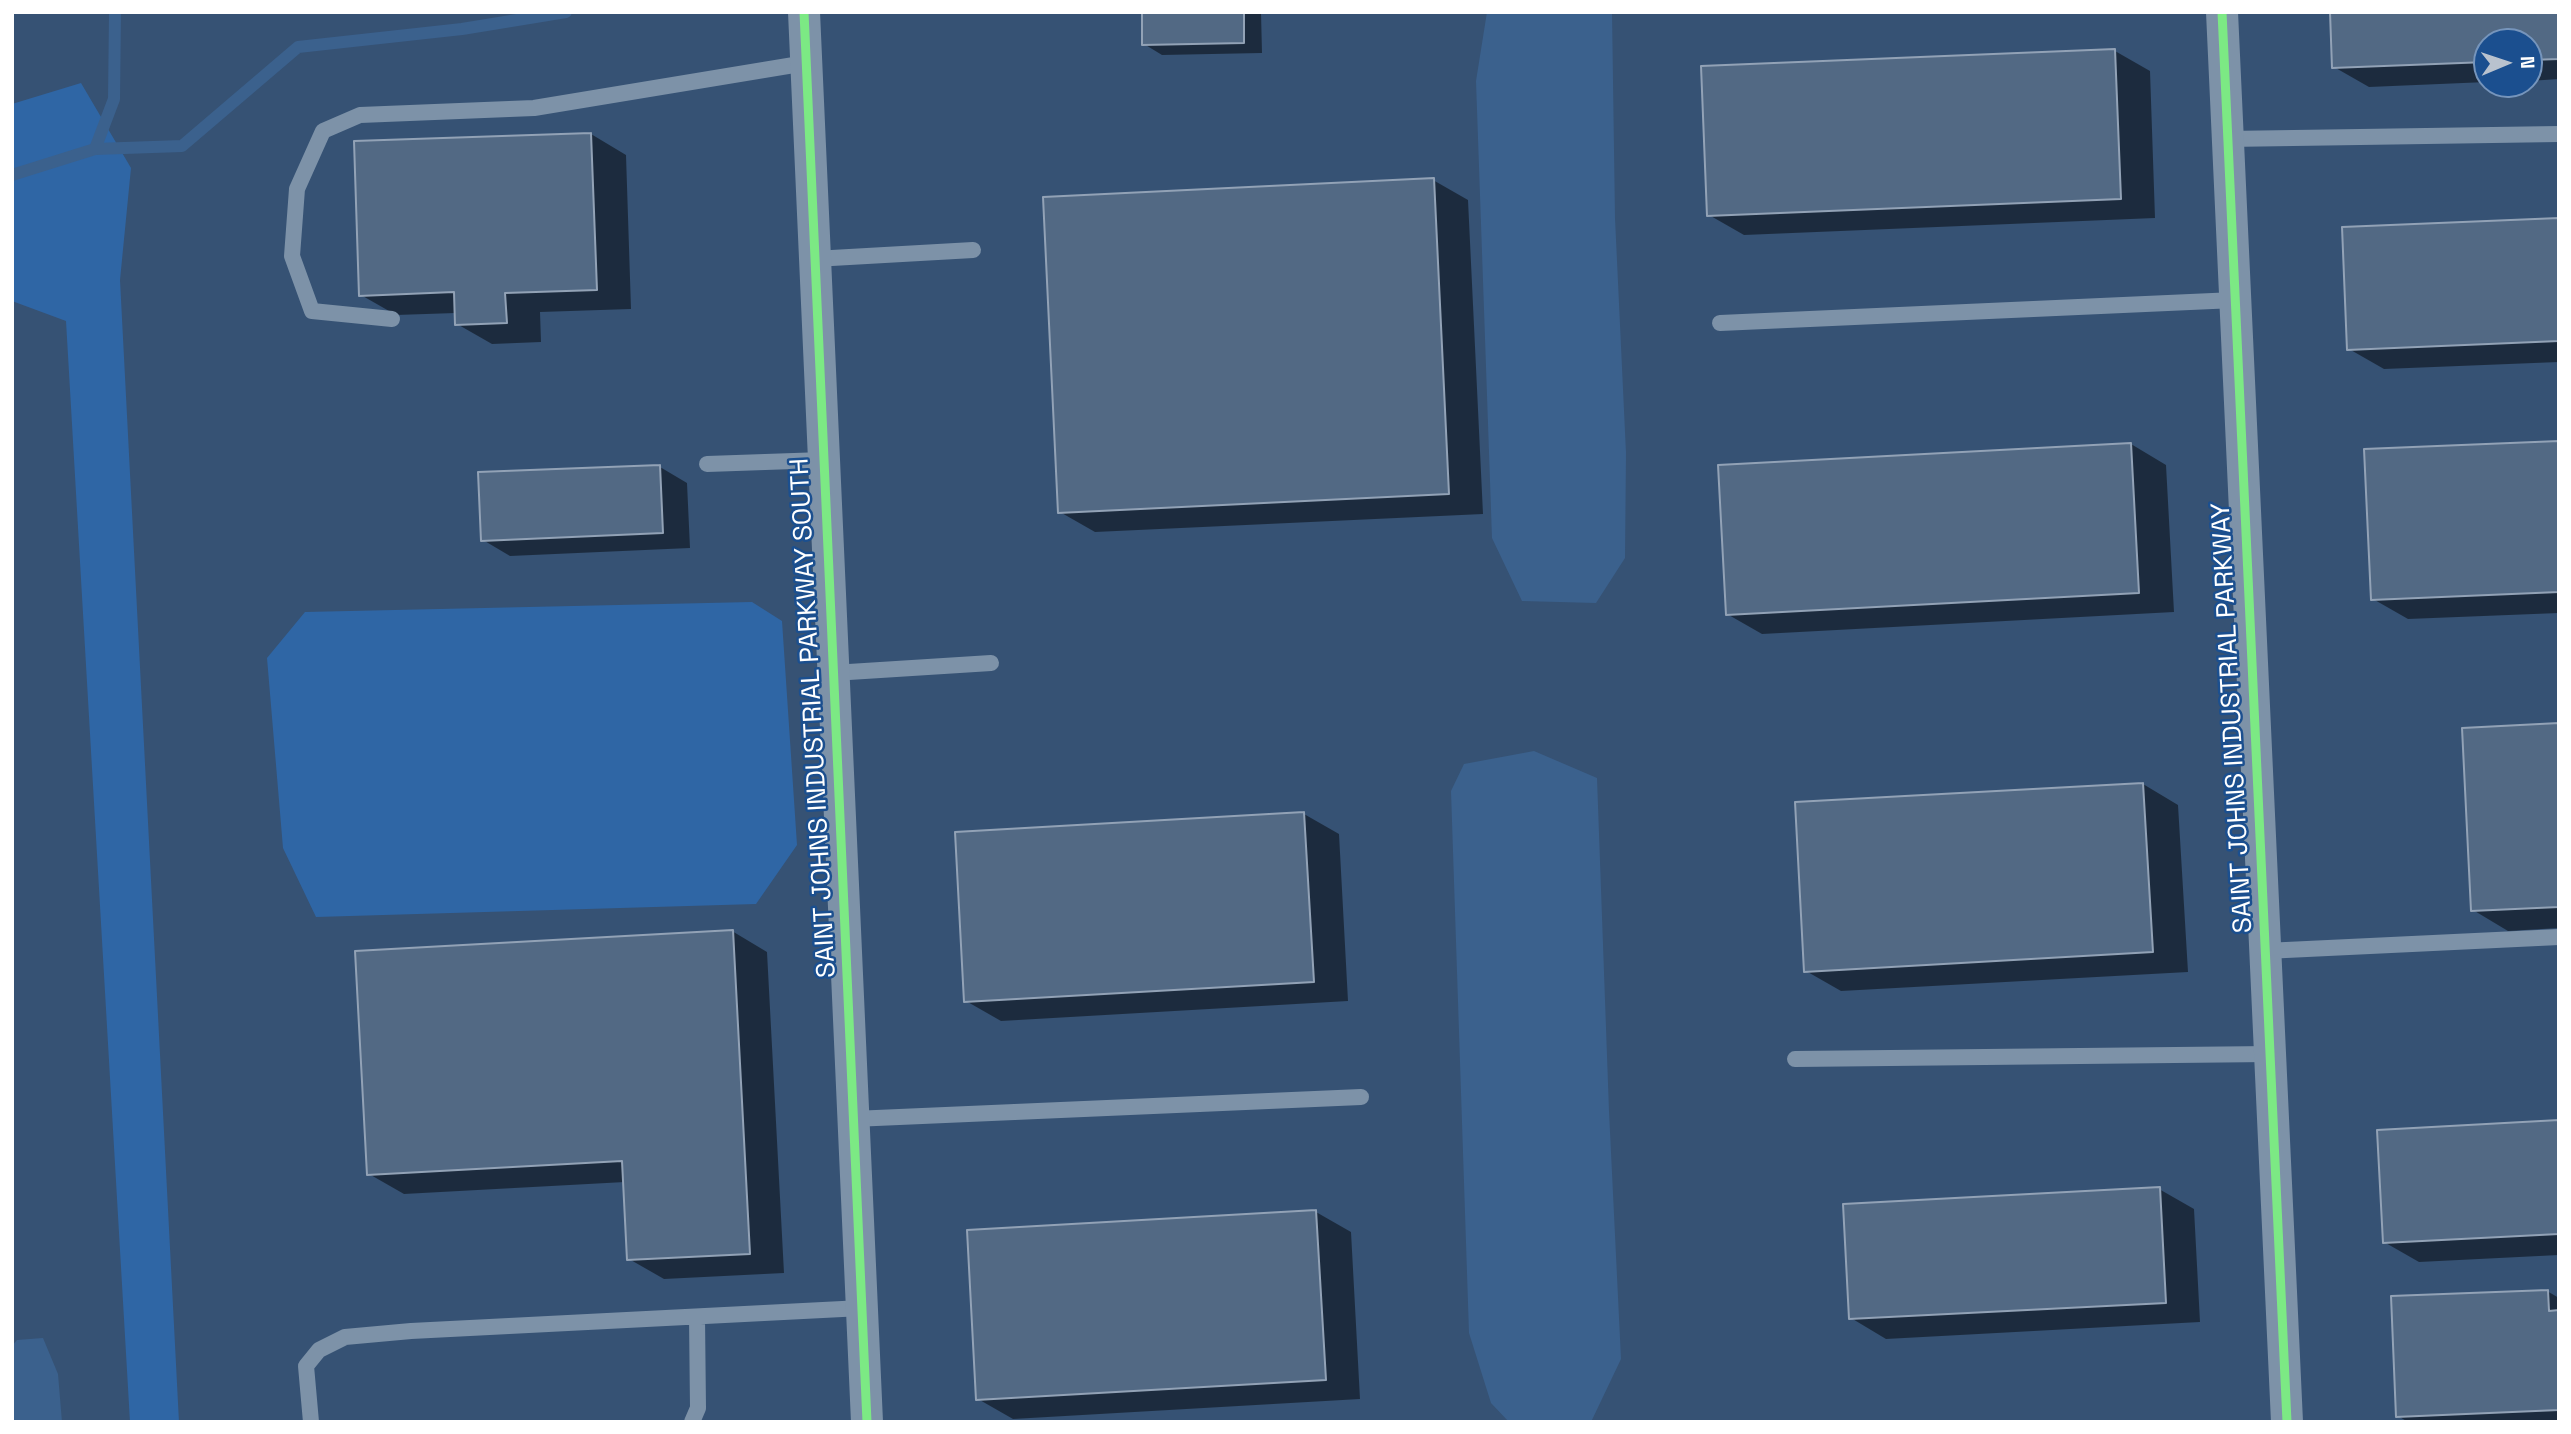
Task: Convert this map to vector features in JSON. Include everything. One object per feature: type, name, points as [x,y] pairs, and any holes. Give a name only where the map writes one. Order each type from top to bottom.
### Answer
[{"type":"street","name":"SAINT JOHNS INDUSTRIAL PARKWAY SOUTH","points":[[804,12],[867,1422]]},
{"type":"street","name":"SAINT JOHNS INDUSTRIAL PARKWAY","points":[[2222,12],[2287,1422]]},
{"type":"lane","points":[[392,319],[312,311],[292,256],[297,189],[323,131],[359,115],[534,108],[806,63]]},
{"type":"lane","points":[[2227,139],[2559,134]]},
{"type":"lane","points":[[814,258],[974,250]]},
{"type":"lane","points":[[1720,323],[2235,300]]},
{"type":"lane","points":[[707,464],[823,460]]},
{"type":"lane","points":[[833,673],[991,663]]},
{"type":"lane","points":[[2265,951],[2559,937]]},
{"type":"lane","points":[[1795,1059],[2270,1054]]},
{"type":"lane","points":[[852,1119],[1361,1097]]},
{"type":"lane","points":[[311,1422],[306,1366],[319,1350],[345,1337],[411,1331],[862,1308]]},
{"type":"lane","points":[[692,1422],[698,1408],[697,1317]]},
{"type":"shaded area","points":[[1487,12],[1612,12],[1615,218],[1626,453],[1625,558],[1596,603],[1522,601],[1492,538],[1476,81]]},
{"type":"shaded area","points":[[81,83],[131,168],[120,280],[179,1422],[130,1422],[66,321],[12,301],[12,104]]},
{"type":"shaded area","points":[[752,602],[782,621],[797,845],[756,904],[316,917],[283,848],[267,658],[305,612]]},
{"type":"shaded area","points":[[1534,751],[1597,778],[1621,1359],[1591,1422],[1509,1422],[1491,1403],[1469,1333],[1451,791],[1464,764]]},
{"type":"shaded area","points":[[43,1338],[58,1374],[62,1422],[12,1422],[12,1346],[17,1340]]},
{"type":"building","points":[[1142,12],[1244,12],[1244,43],[1142,45]]},
{"type":"building","points":[[2330,12],[2559,12],[2559,59],[2543,60],[2543,28],[2473,28],[2473,63],[2332,68]]},
{"type":"building","points":[[2115,49],[2121,199],[1707,216],[1701,66]]},
{"type":"building","points":[[591,133],[597,290],[505,293],[507,323],[455,325],[454,292],[359,296],[354,141]]},
{"type":"building","points":[[1434,178],[1449,494],[1058,513],[1043,197]]},
{"type":"building","points":[[2559,218],[2559,341],[2347,350],[2342,227]]},
{"type":"building","points":[[2559,441],[2559,592],[2371,600],[2364,449]]},
{"type":"building","points":[[2131,443],[2139,593],[1726,615],[1718,465]]},
{"type":"building","points":[[660,465],[663,533],[481,541],[478,472]]},
{"type":"building","points":[[2559,723],[2559,907],[2471,911],[2462,728]]},
{"type":"building","points":[[2143,783],[2153,952],[1804,972],[1795,802]]},
{"type":"building","points":[[1304,812],[1314,982],[964,1002],[955,832]]},
{"type":"building","points":[[733,930],[750,1254],[627,1260],[622,1161],[367,1175],[355,951]]},
{"type":"building","points":[[2559,1120],[2559,1234],[2383,1243],[2377,1130]]},
{"type":"building","points":[[2160,1187],[2166,1303],[1849,1319],[1843,1204]]},
{"type":"building","points":[[1316,1210],[1326,1380],[976,1400],[967,1230]]},
{"type":"building","points":[[2548,1290],[2549,1311],[2559,1310],[2559,1410],[2396,1417],[2391,1296]]},
{"type":"waterway","points":[[12,175],[95,149],[114,99],[115,12]]},
{"type":"waterway","points":[[95,149],[182,146],[298,47],[462,29],[566,12]]},
{"type":"cycle path","points":[[804,12],[867,1422]]},
{"type":"cycle path","points":[[2222,12],[2287,1422]]}]
